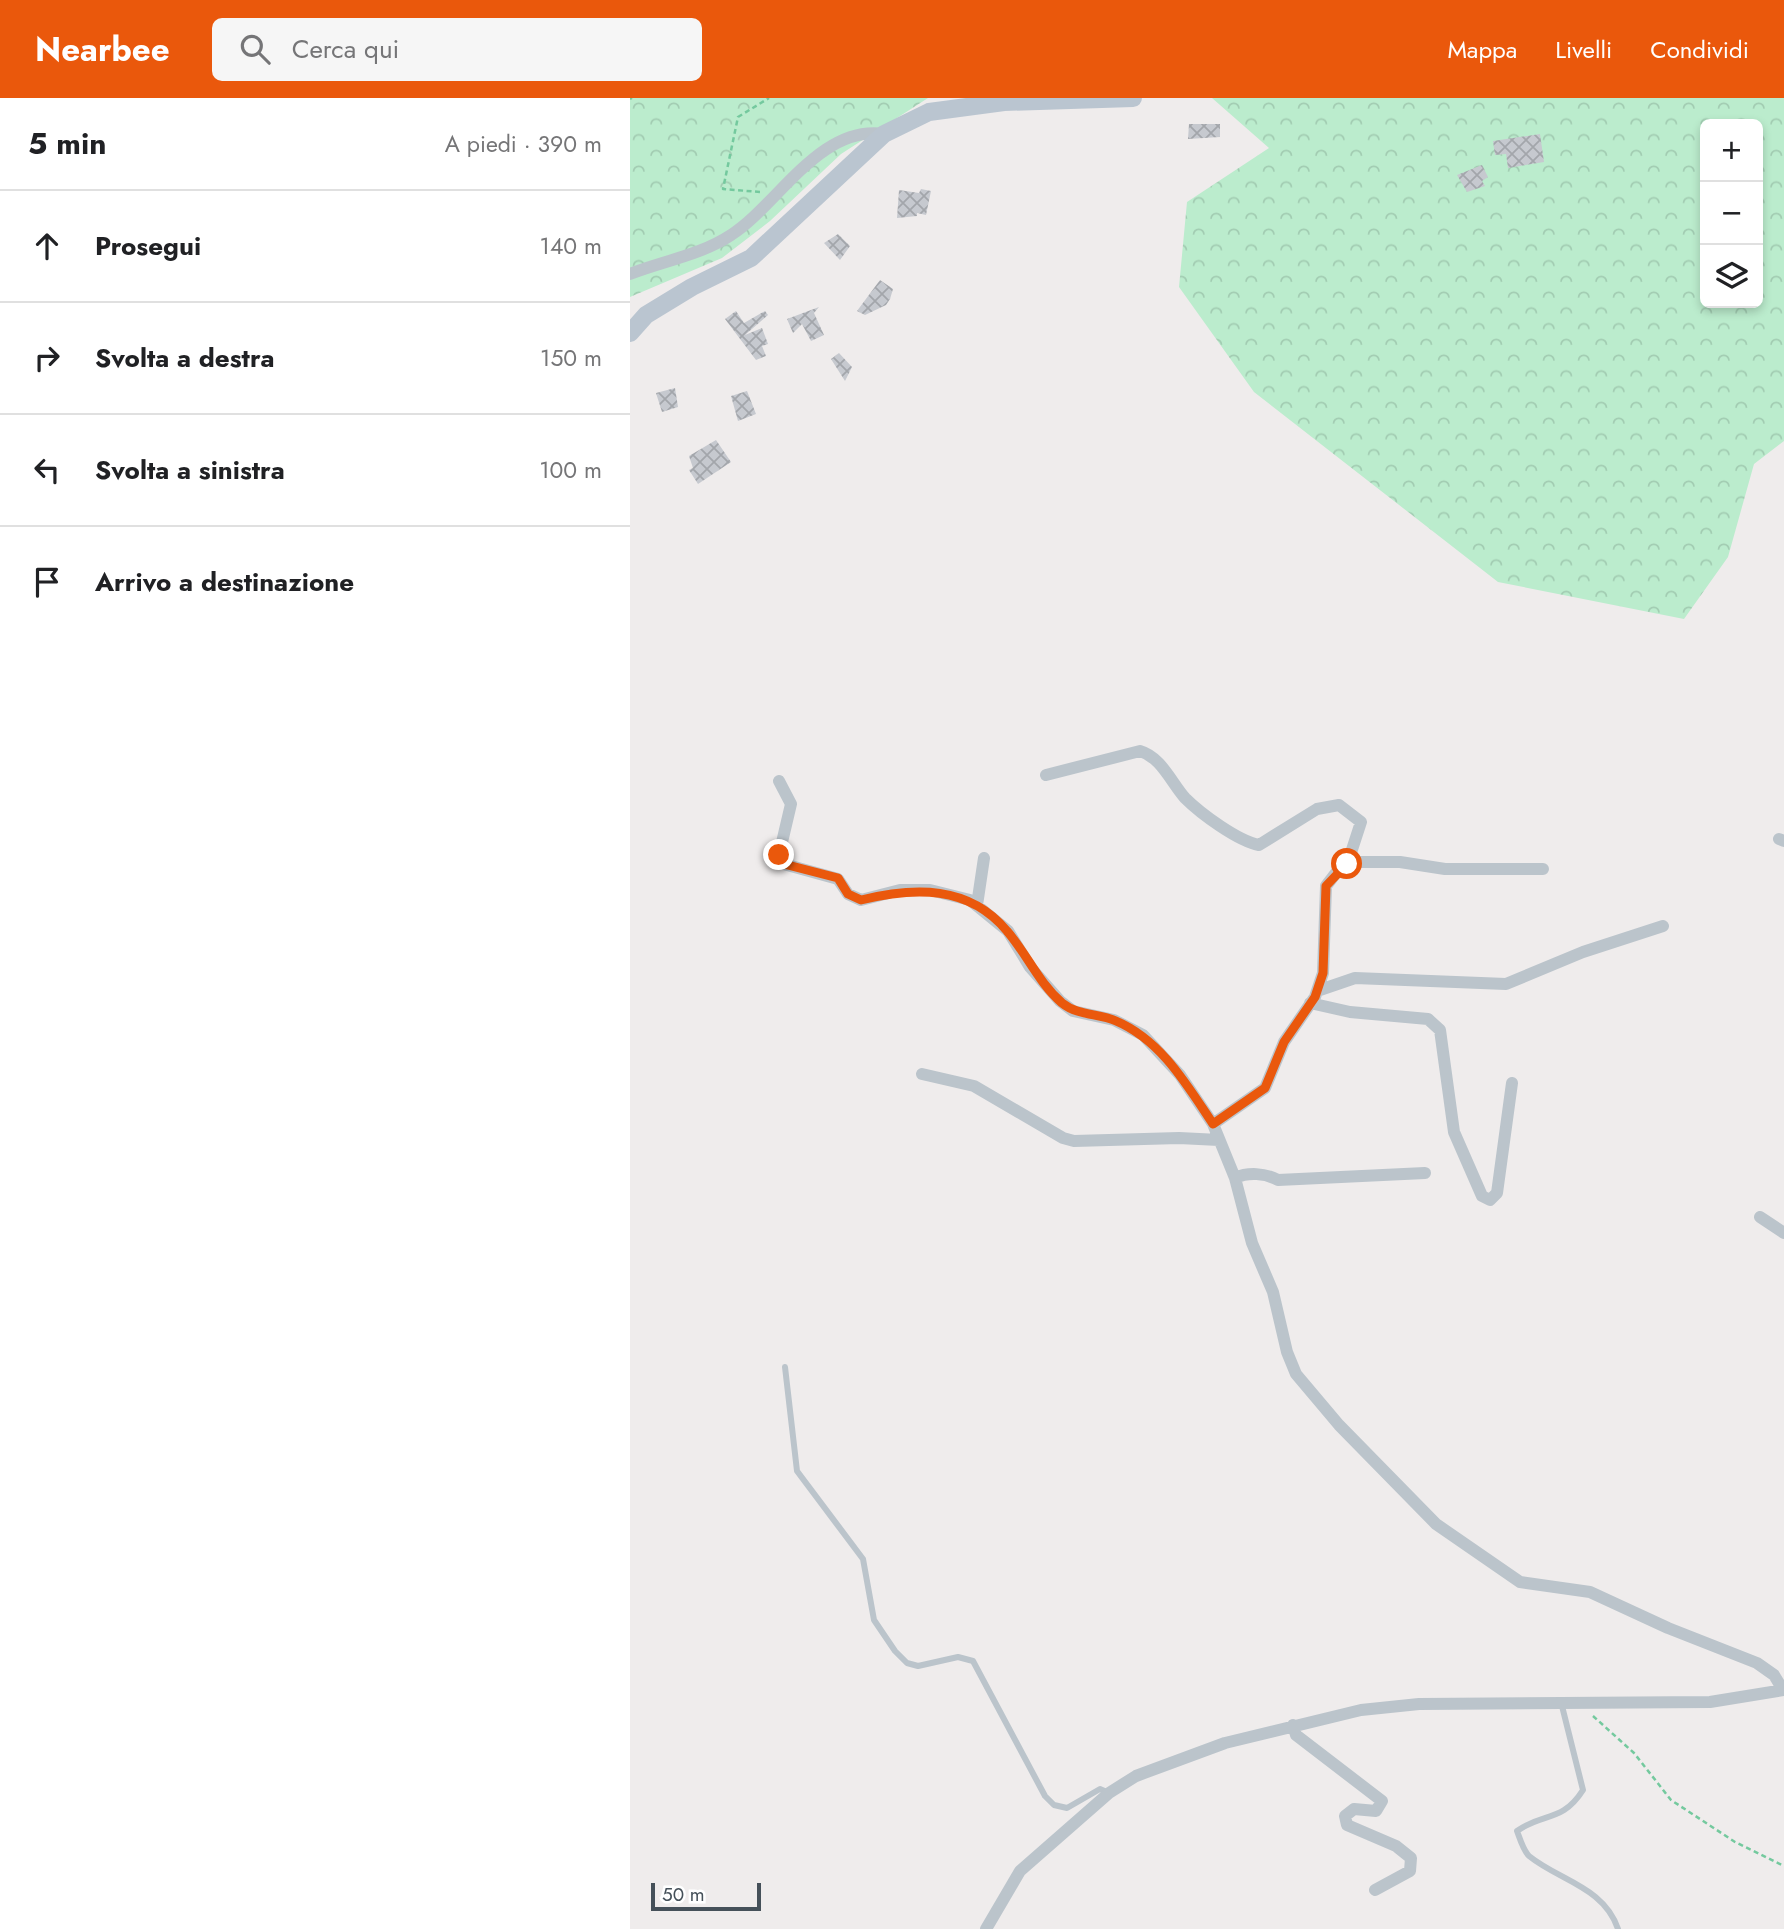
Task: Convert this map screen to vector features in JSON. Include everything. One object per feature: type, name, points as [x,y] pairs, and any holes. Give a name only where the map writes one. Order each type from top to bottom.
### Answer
[{"type":"street","points":[[630,333],[646,315],[692,286],[751,258],[884,134],[929,112],[958,106],[1133,98]]},
{"type":"street","points":[[630,274],[712,246],[733,234],[777,194],[794,173],[834,146],[855,136],[872,132],[884,134]]},
{"type":"street","points":[[1046,775],[1140,751],[1151,754],[1187,799],[1245,843],[1259,845],[1317,809],[1339,805],[1361,822],[1347,864],[1326,886],[1323,973],[1314,997],[1284,1042],[1265,1088],[1213,1124]]},
{"type":"street","points":[[779,782],[791,804],[779,855],[780,863],[838,878],[848,894],[861,900],[900,890],[930,890],[970,900],[1008,931],[1030,967],[1060,1001],[1073,1011],[1114,1020],[1143,1035],[1180,1075],[1213,1124],[1235,1178],[1252,1243],[1273,1292],[1287,1352],[1296,1374],[1339,1425],[1436,1524],[1520,1582],[1590,1592],[1668,1628],[1757,1663],[1774,1675],[1784,1690],[1710,1702],[1419,1704],[1361,1710],[1225,1743],[1136,1776],[1109,1793],[1020,1871],[986,1929]]},
{"type":"street","points":[[977,905],[984,858]]},
{"type":"street","points":[[1347,864],[1400,862],[1446,869],[1543,869]]},
{"type":"street","points":[[1314,997],[1355,978],[1506,984],[1583,952],[1663,926]]},
{"type":"street","points":[[1314,997],[1350,1012],[1428,1019],[1440,1030],[1454,1132],[1482,1195],[1490,1200],[1497,1193],[1512,1083]]},
{"type":"street","points":[[922,1074],[974,1086],[1063,1138],[1074,1141],[1179,1138],[1219,1140]]},
{"type":"street","points":[[1235,1178],[1243,1174],[1270,1175],[1278,1180],[1425,1173]]},
{"type":"street","points":[[1760,1217],[1784,1233]]},
{"type":"street","points":[[1293,1725],[1296,1735],[1381,1801],[1376,1811],[1354,1809],[1345,1816],[1347,1825],[1396,1846],[1411,1858],[1410,1871],[1375,1890]]},
{"type":"lane","points":[[785,1367],[797,1471],[863,1559],[874,1620],[895,1651],[906,1662],[918,1666],[958,1657],[973,1661],[1045,1796],[1054,1805],[1067,1808],[1100,1789],[1109,1793]]},
{"type":"lane","points":[[1561,1702],[1583,1790],[1575,1803],[1552,1818],[1529,1822],[1517,1831],[1528,1854],[1589,1890],[1614,1917],[1618,1929]]},
{"type":"path","points":[[769,98],[738,117],[723,189],[777,194]]},
{"type":"path","points":[[1582,1702],[1634,1754],[1671,1800],[1735,1842],[1784,1866]]},
{"type":"green space","points":[[630,98],[928,98],[841,154],[770,221],[722,258],[630,297]]},
{"type":"green space","points":[[1212,98],[1784,98],[1784,441],[1754,464],[1728,557],[1684,619],[1498,582],[1254,392],[1179,287],[1187,202],[1269,148]]},
{"type":"building","points":[[1189,124],[1220,124],[1220,137],[1188,139]]},
{"type":"building","points":[[1540,134],[1544,162],[1508,168],[1506,154],[1495,155],[1493,141]]},
{"type":"building","points":[[1482,165],[1488,177],[1482,181],[1485,186],[1467,192],[1457,175]]},
{"type":"building","points":[[921,189],[931,191],[926,215],[917,213],[917,216],[897,218],[899,190],[919,193]]},
{"type":"building","points":[[838,234],[850,246],[840,260],[824,243]]},
{"type":"building","points":[[880,280],[893,289],[886,305],[865,315],[857,311]]},
{"type":"building","points":[[819,307],[814,313],[824,335],[811,341],[802,324],[793,333],[787,319]]},
{"type":"building","points":[[736,311],[744,323],[765,311],[768,315],[745,335],[762,328],[768,344],[762,346],[766,356],[756,360],[725,319]]},
{"type":"building","points":[[839,353],[852,367],[845,381],[831,359]]},
{"type":"building","points":[[675,388],[678,407],[662,412],[656,393]]},
{"type":"building","points":[[747,391],[756,414],[738,421],[731,396]]},
{"type":"building","points":[[716,440],[731,462],[698,484],[689,470],[693,468],[689,456]]},
{"type":"route","points":[[779,855],[780,863],[838,878],[848,894],[861,900],[900,890],[930,890],[970,900],[1008,931],[1030,967],[1060,1001],[1073,1011],[1114,1020],[1143,1035],[1180,1075],[1213,1124],[1265,1088],[1284,1042],[1315,997],[1323,973],[1326,886],[1339,869],[1347,864]]}]
